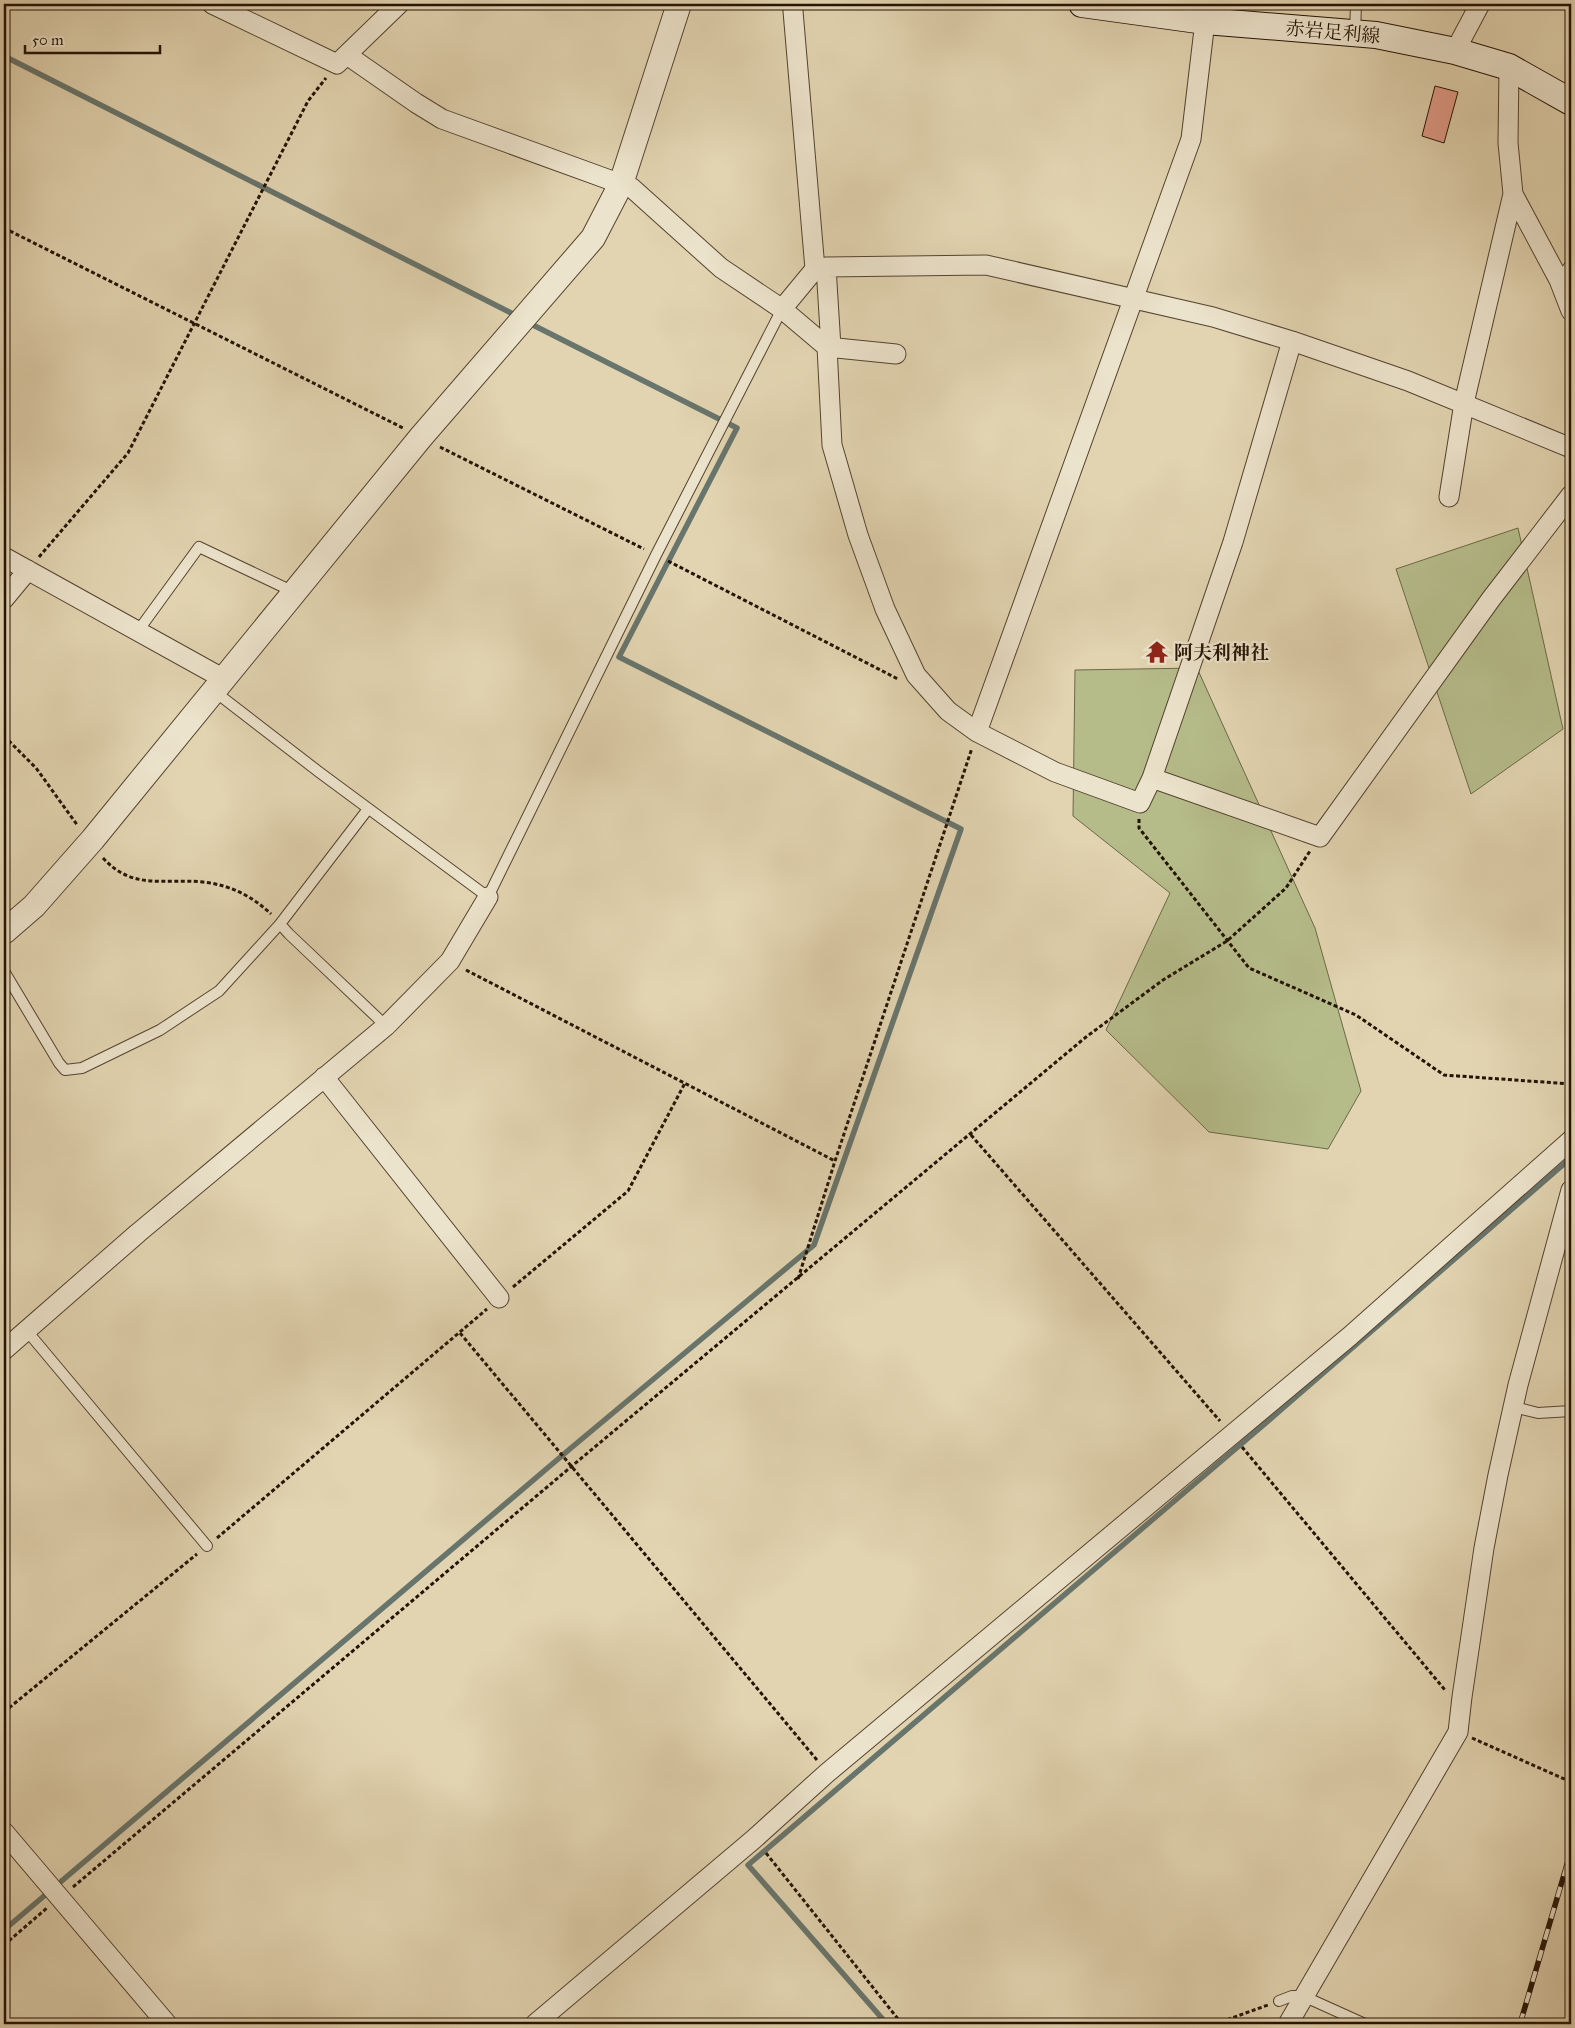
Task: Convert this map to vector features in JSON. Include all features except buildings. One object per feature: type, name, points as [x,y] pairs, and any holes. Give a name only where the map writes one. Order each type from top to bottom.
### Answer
[{"type":"main road","name":"赤岩足利線","points":[[1082,4],[1206,13],[1355,34],[1376,35],[1455,51],[1509,67],[1571,102]]},
{"type":"street","points":[[212,4],[342,60],[442,119],[632,188],[721,268],[782,310],[829,347],[896,354]]},
{"type":"street","points":[[342,60],[399,4]]},
{"type":"street","points":[[4,932],[34,906],[89,843],[421,437],[593,238],[620,184],[679,4]]},
{"type":"street","points":[[794,4],[793,11],[829,347],[832,445],[858,535],[885,610],[916,675],[948,711],[976,732],[1055,772],[1140,803],[1152,778],[1233,542],[1292,341]]},
{"type":"street","points":[[1455,51],[1480,4]]},
{"type":"street","points":[[976,732],[1191,139],[1206,13]]},
{"type":"street","points":[[1449,497],[1464,403],[1513,194],[1508,144],[1509,67]]},
{"type":"street","points":[[1513,194],[1559,280],[1571,311]]},
{"type":"street","points":[[782,310],[820,268],[986,265],[1213,317],[1292,341],[1408,381],[1571,448]]},
{"type":"street","points":[[1152,778],[1320,837],[1491,599],[1571,495]]},
{"type":"street","points":[[4,557],[138,631],[219,685]]},
{"type":"street","points":[[4,599],[28,570]]},
{"type":"street","points":[[4,1350],[138,1233],[386,1026],[450,961],[488,897]]},
{"type":"street","points":[[324,1077],[499,1298]]},
{"type":"street","points":[[535,2024],[754,1839],[827,1773],[1350,1336],[1571,1140]]},
{"type":"street","points":[[1288,2024],[1458,1732],[1484,1548],[1498,1475],[1571,1190]]},
{"type":"street","points":[[4,1832],[167,2024]]},
{"type":"lane","points":[[1355,34],[1356,4]]},
{"type":"lane","points":[[1559,280],[1571,264]]},
{"type":"lane","points":[[219,685],[368,809],[488,897],[656,555],[782,310]]},
{"type":"lane","points":[[138,631],[199,547],[295,593]]},
{"type":"lane","points":[[4,971],[59,1063],[65,1070],[82,1068],[160,1030],[218,991],[280,924],[368,809]]},
{"type":"lane","points":[[280,924],[386,1026]]},
{"type":"lane","points":[[26,1331],[207,1546]]},
{"type":"lane","points":[[1514,1407],[1538,1413],[1571,1412]]},
{"type":"lane","points":[[1279,2001],[1292,1996],[1303,1996],[1365,2024]]},
{"type":"path","points":[[28,570],[128,453],[308,101],[342,60]]},
{"type":"path","points":[[4,228],[421,437]]},
{"type":"path","points":[[797,1279],[976,732]]},
{"type":"path","points":[[4,736],[36,768],[71,814],[89,843],[106,862],[128,877],[148,882],[205,882],[235,889],[258,902],[280,924]]},
{"type":"path","points":[[1140,803],[1139,828],[1249,968],[1356,1015],[1444,1076],[1571,1084]]},
{"type":"path","points":[[4,1945],[572,1466],[1086,1038],[1163,980],[1227,942],[1286,888],[1320,837]]},
{"type":"path","points":[[450,961],[835,1161]]},
{"type":"path","points":[[4,1712],[207,1546],[628,1191],[685,1083]]},
{"type":"path","points":[[971,1135],[1232,1435],[1443,1689],[1462,1697]]},
{"type":"path","points":[[460,1333],[827,1773]]},
{"type":"path","points":[[1458,1732],[1571,1782]]},
{"type":"path","points":[[754,1839],[902,2024]]},
{"type":"path","points":[[1214,2024],[1279,2001]]},
{"type":"path","points":[[894,2024],[899,2020]]},
{"type":"green space","points":[[1518,528],[1563,729],[1471,794],[1396,569]]},
{"type":"green space","points":[[1197,668],[1315,928],[1361,1091],[1328,1149],[1209,1132],[1106,1030],[1170,893],[1073,816],[1075,670]]},
{"type":"waterway","points":[[4,56],[517,316]]},
{"type":"waterway","points":[[4,1930],[571,1448],[814,1245],[961,829],[619,657],[737,428],[527,322]]},
{"type":"waterway","points":[[887,2024],[748,1865],[1275,1415],[1565,1163]]},
{"type":"railway","points":[[1520,2024],[1571,1851]]},
{"type":"place","name":"阿夫利神社","points":[[1157,652]]}]
